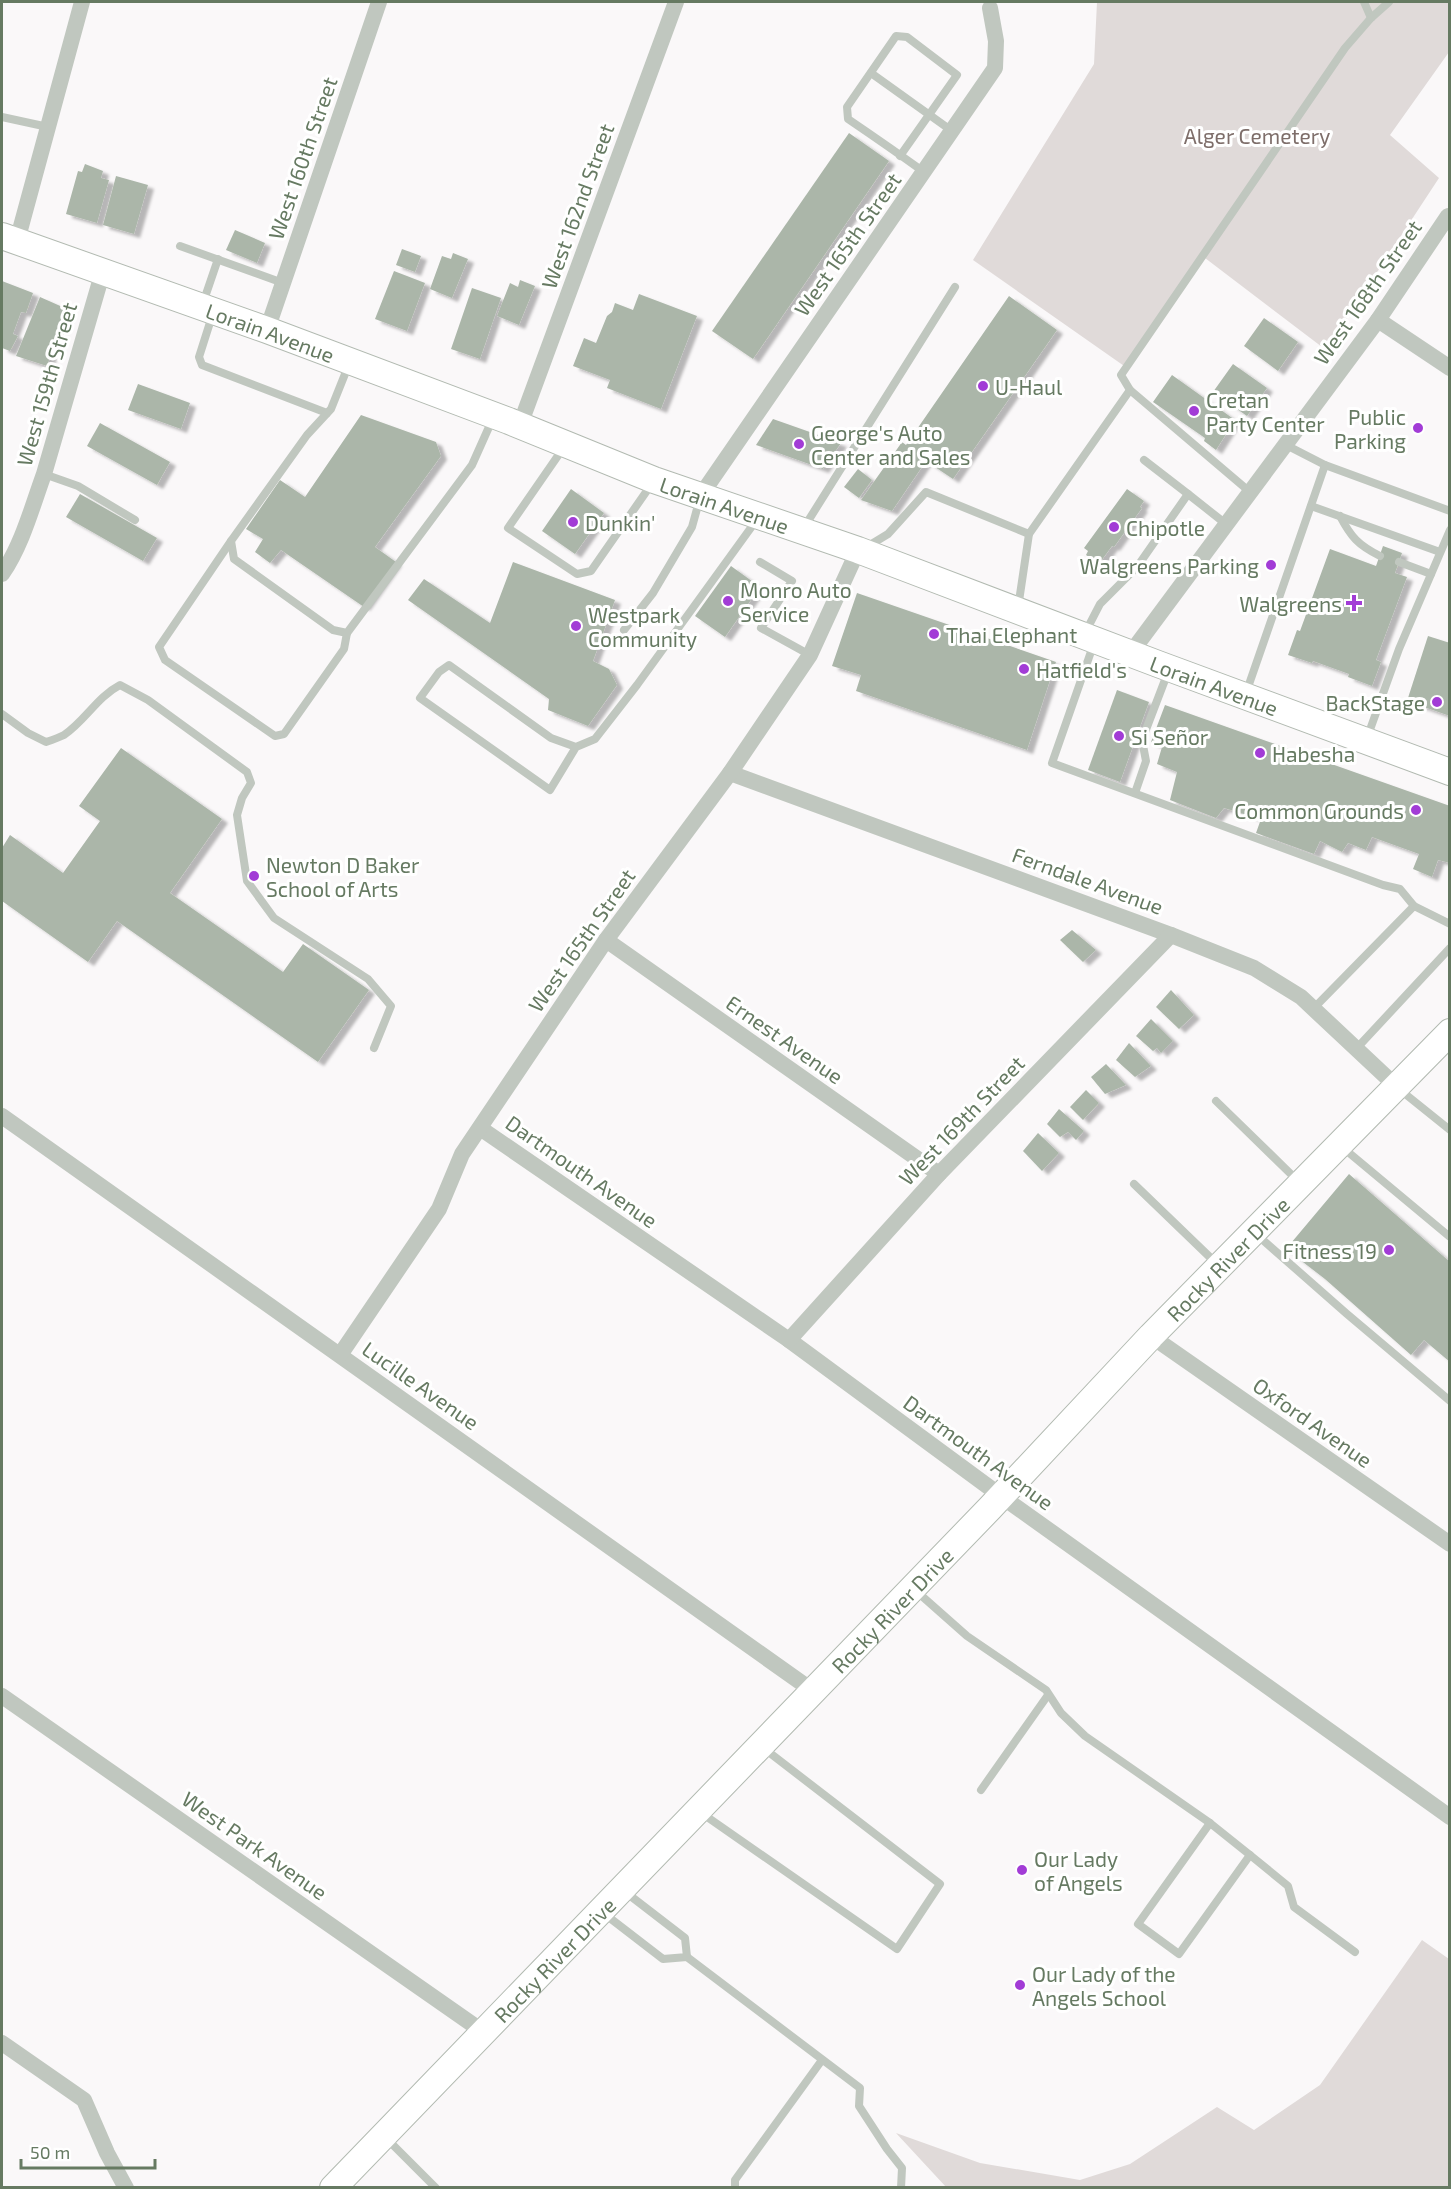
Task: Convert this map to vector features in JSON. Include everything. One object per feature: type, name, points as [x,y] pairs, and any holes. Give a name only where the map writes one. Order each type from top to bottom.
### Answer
[{"type":"main road","name":"Lorain Avenue","points":[[9,239],[208,308],[495,415],[654,480],[858,550],[1449,772]]},
{"type":"main road","name":"Rocky River Drive","points":[[333,2187],[1001,1496],[1151,1336],[1449,1032]]},
{"type":"street","points":[[9,239],[48,127],[82,2]]},
{"type":"street","name":"West 160th Street","points":[[267,330],[379,2]]},
{"type":"street","name":"West 162nd Street","points":[[520,425],[676,2]]},
{"type":"street","name":"West 165th Street","points":[[701,495],[995,69],[996,41],[990,8]]},
{"type":"street","name":"West 168th Street","points":[[1130,654],[1378,320],[1448,216]]},
{"type":"street","name":"West 159th Street","points":[[2,574],[8,565],[44,474],[103,271]]},
{"type":"street","points":[[1378,320],[1449,368]]},
{"type":"street","name":"West 165th Street","points":[[340,1354],[439,1209],[462,1154],[606,940],[730,772],[810,655],[858,550]]},
{"type":"street","name":"Ferndale Avenue","points":[[730,772],[1171,935],[1254,968],[1301,997],[1396,1087]]},
{"type":"street","name":"West 169th Street","points":[[789,1340],[939,1174],[1171,935]]},
{"type":"street","name":"Ernest Avenue","points":[[606,940],[939,1174]]},
{"type":"street","name":"Lucille Avenue","points":[[2,1116],[813,1691]]},
{"type":"street","name":"Dartmouth Avenue","points":[[480,1128],[789,1340],[1001,1496],[1449,1817]]},
{"type":"street","name":"Oxford Avenue","points":[[1151,1336],[1449,1544]]},
{"type":"street","name":"West Park Avenue","points":[[2,1696],[482,2031]]},
{"type":"street","points":[[2,2043],[84,2100],[107,2153],[126,2187]]},
{"type":"lane","points":[[1364,2],[1371,18]]},
{"type":"lane","points":[[1251,492],[1130,390],[1120,375],[1345,48],[1371,18],[1389,2]]},
{"type":"lane","points":[[900,156],[957,75],[906,37],[896,36],[847,107],[848,119],[900,156],[924,172]]},
{"type":"lane","points":[[871,73],[952,131]]},
{"type":"lane","points":[[2,117],[48,127]]},
{"type":"lane","points":[[180,246],[283,283]]},
{"type":"lane","points":[[218,259],[199,357],[202,365],[327,414]]},
{"type":"lane","points":[[801,532],[955,287]]},
{"type":"lane","points":[[351,361],[331,409],[307,435],[159,647],[165,660],[275,736],[284,734],[344,649],[347,633],[472,465],[495,415]]},
{"type":"lane","points":[[1017,611],[1029,534],[1130,390]]},
{"type":"lane","points":[[566,444],[508,528],[577,574],[591,571],[654,480]]},
{"type":"lane","points":[[1286,445],[1325,465],[1449,511]]},
{"type":"lane","points":[[1144,460],[1227,524]]},
{"type":"lane","points":[[1245,696],[1325,465]]},
{"type":"lane","points":[[44,474],[78,486],[135,520]]},
{"type":"lane","points":[[858,550],[888,534],[926,492],[1029,534]]},
{"type":"lane","points":[[1188,494],[1137,567],[1100,604],[1052,763],[1383,885],[1400,889],[1414,906],[1449,924]]},
{"type":"lane","points":[[624,630],[653,593],[692,527],[701,495]]},
{"type":"lane","points":[[1311,506],[1440,552]]},
{"type":"lane","points":[[1340,516],[1358,544],[1380,556]]},
{"type":"lane","points":[[576,747],[551,738],[449,665],[439,672],[420,698],[550,790],[576,747],[595,739],[637,685],[758,517]]},
{"type":"lane","points":[[1366,741],[1399,649],[1449,530]]},
{"type":"lane","points":[[231,541],[234,559],[333,630],[347,633]]},
{"type":"lane","points":[[760,562],[792,581],[761,628],[810,655]]},
{"type":"lane","points":[[1399,562],[1431,574]]},
{"type":"lane","points":[[1135,793],[1146,761],[1142,740],[1169,668]]},
{"type":"lane","points":[[2,714],[27,733],[46,742],[63,735],[86,716],[108,691],[120,685],[148,700],[247,772],[251,783],[242,798],[237,815],[247,881],[274,918],[368,979],[391,1006],[374,1048]]},
{"type":"lane","points":[[1313,1009],[1414,906]]},
{"type":"lane","points":[[1356,1049],[1449,948]]},
{"type":"lane","points":[[1396,1087],[1449,1131]]},
{"type":"lane","points":[[1216,1101],[1300,1183]]},
{"type":"lane","points":[[1339,1144],[1449,1237]]},
{"type":"lane","points":[[1134,1184],[1220,1267]]},
{"type":"lane","points":[[1254,1231],[1449,1401]]},
{"type":"lane","points":[[912,1588],[967,1636],[1046,1690],[1061,1713],[1085,1736],[1210,1823],[1288,1886],[1294,1907],[1355,1952]]},
{"type":"lane","points":[[981,1790],[1048,1695]]},
{"type":"lane","points":[[697,1810],[897,1949],[940,1884],[760,1745]]},
{"type":"lane","points":[[1210,1823],[1138,1924],[1179,1954],[1250,1855]]},
{"type":"lane","points":[[620,1889],[685,1938],[687,1958]]},
{"type":"lane","points":[[600,1910],[663,1959],[687,1958],[860,2088],[859,2106],[887,2150],[902,2168],[901,2187]]},
{"type":"lane","points":[[735,2187],[735,2180],[822,2060]]},
{"type":"lane","points":[[383,2134],[436,2187]]},
{"type":"green space","name":"Alger Cemetery","points":[[1097,2],[1449,2],[1449,52],[1390,135],[1439,178],[1326,350],[1205,258],[1127,368],[973,260],[1094,64]]},
{"type":"green space","points":[[1422,1940],[1449,1959],[1449,2187],[946,2187],[896,2133],[980,2163],[1080,2180],[1130,2164],[1217,2107],[1254,2130],[1320,2085]]},
{"type":"building","points":[[849,133],[889,161],[753,359],[712,331]]},
{"type":"building","points":[[85,164],[103,171],[101,178],[109,180],[97,223],[66,214],[78,171],[82,172]]},
{"type":"building","points":[[116,176],[148,185],[134,234],[103,225]]},
{"type":"building","points":[[235,230],[265,243],[257,263],[226,250]]},
{"type":"building","points":[[402,249],[421,256],[415,272],[396,265]]},
{"type":"building","points":[[453,253],[468,259],[452,298],[430,289],[442,256],[451,259]]},
{"type":"building","points":[[394,271],[425,283],[407,331],[375,319]]},
{"type":"building","points":[[520,280],[535,286],[519,325],[497,316],[510,283],[518,287]]},
{"type":"building","points":[[2,281],[33,293],[26,313],[21,312],[13,334],[18,336],[10,351],[2,348]]},
{"type":"building","points":[[472,288],[501,298],[480,359],[451,349]]},
{"type":"building","points":[[639,294],[697,316],[661,409],[607,388],[610,380],[573,366],[584,338],[596,343],[615,303],[633,310]]},
{"type":"building","name":"U-Haul","points":[[1009,296],[1057,330],[953,479],[926,461],[892,511],[861,500],[902,442],[906,445]]},
{"type":"building","points":[[40,297],[67,309],[47,366],[16,356]]},
{"type":"building","points":[[1264,318],[1298,342],[1278,371],[1244,346]]},
{"type":"building","points":[[1233,364],[1267,388],[1247,416],[1213,392]]},
{"type":"building","name":"Cretan Party Center","points":[[1172,375],[1235,420],[1216,450],[1204,441],[1205,438],[1153,402]]},
{"type":"building","points":[[138,384],[190,403],[181,429],[128,410]]},
{"type":"building","points":[[361,415],[436,442],[441,456],[375,547],[396,562],[364,607],[281,550],[270,563],[255,552],[263,539],[246,529],[280,480],[305,497]]},
{"type":"building","name":"George's Auto Center and Sales","points":[[773,419],[841,443],[823,469],[756,445]]},
{"type":"building","points":[[100,423],[170,462],[157,485],[87,446]]},
{"type":"building","points":[[858,469],[872,480],[859,498],[844,487]]},
{"type":"building","points":[[571,489],[604,513],[575,554],[542,531]]},
{"type":"building","name":"Chipotle","points":[[1127,489],[1144,501],[1140,507],[1142,508],[1114,547],[1112,546],[1101,561],[1097,558],[1095,561],[1086,555],[1088,551],[1084,548]]},
{"type":"building","points":[[80,494],[157,538],[143,561],[66,517]]},
{"type":"building","name":"Walgreens","points":[[1383,546],[1402,553],[1395,573],[1407,577],[1376,660],[1381,662],[1372,686],[1348,677],[1349,674],[1288,655],[1297,630],[1300,631],[1330,549],[1376,566]]},
{"type":"building","points":[[513,562],[615,600],[593,661],[609,669],[617,685],[588,726],[548,710],[549,699],[408,600],[424,579],[490,623]]},
{"type":"building","name":"Monro Auto Service","points":[[731,566],[760,587],[725,637],[695,616]]},
{"type":"building","points":[[857,593],[1056,662],[1027,750],[856,691],[861,675],[832,666]]},
{"type":"building","points":[[1428,636],[1450,643],[1450,716],[1407,701]]},
{"type":"building","name":"Si Señor","points":[[1117,690],[1149,702],[1120,782],[1088,770]]},
{"type":"building","points":[[1165,705],[1450,806],[1450,863],[1438,860],[1432,877],[1413,869],[1419,854],[1372,837],[1366,850],[1348,843],[1342,852],[1320,841],[1314,854],[1256,833],[1261,819],[1224,808],[1216,818],[1170,800],[1177,772],[1157,764],[1162,747],[1151,742]]},
{"type":"building","points":[[121,748],[222,819],[170,893],[283,972],[303,944],[369,990],[318,1062],[117,921],[88,962],[2,901],[2,848],[10,835],[63,873],[100,821],[79,806]]},
{"type":"building","points":[[1072,930],[1096,950],[1083,962],[1060,940]]},
{"type":"building","points":[[1171,990],[1194,1015],[1179,1029],[1156,1007]]},
{"type":"building","points":[[1151,1019],[1173,1041],[1161,1053],[1157,1048],[1153,1051],[1136,1036]]},
{"type":"building","points":[[1129,1043],[1151,1066],[1135,1077],[1116,1060]]},
{"type":"building","points":[[1106,1064],[1126,1085],[1105,1094],[1091,1077]]},
{"type":"building","points":[[1086,1090],[1099,1103],[1083,1120],[1070,1107]]},
{"type":"building","points":[[1059,1109],[1084,1131],[1076,1140],[1068,1132],[1060,1137],[1047,1124]]},
{"type":"building","points":[[1038,1133],[1059,1153],[1042,1171],[1023,1151]]},
{"type":"building","points":[[1349,1174],[1450,1262],[1450,1362],[1424,1340],[1411,1355],[1325,1279],[1286,1249]]},
{"type":"place","name":"U-Haul","points":[[983,386]]},
{"type":"place","name":"Cretan Party Center","points":[[1194,411]]},
{"type":"place","name":"Public Parking","points":[[1418,428]]},
{"type":"place","name":"George's Auto Center and Sales","points":[[799,444]]},
{"type":"place","name":"Dunkin'","points":[[573,522]]},
{"type":"place","name":"Chipotle","points":[[1114,527]]},
{"type":"place","name":"Walgreens Parking","points":[[1271,565]]},
{"type":"place","name":"Monro Auto Service","points":[[728,601]]},
{"type":"place","name":"Walgreens","points":[[1354,603]]},
{"type":"place","name":"Westpark Community","points":[[576,626]]},
{"type":"place","name":"Thai Elephant","points":[[934,634]]},
{"type":"place","name":"Hatfield's","points":[[1024,669]]},
{"type":"place","name":"BackStage","points":[[1437,702]]},
{"type":"place","name":"Si Señor","points":[[1119,736]]},
{"type":"place","name":"Habesha","points":[[1260,753]]},
{"type":"place","name":"Common Grounds","points":[[1416,810]]},
{"type":"place","name":"Newton D Baker School of Arts","points":[[254,876]]},
{"type":"place","name":"Fitness 19","points":[[1389,1250]]},
{"type":"place","name":"Our Lady of Angels","points":[[1022,1870]]},
{"type":"place","name":"Our Lady of the Angels School","points":[[1020,1985]]}]
